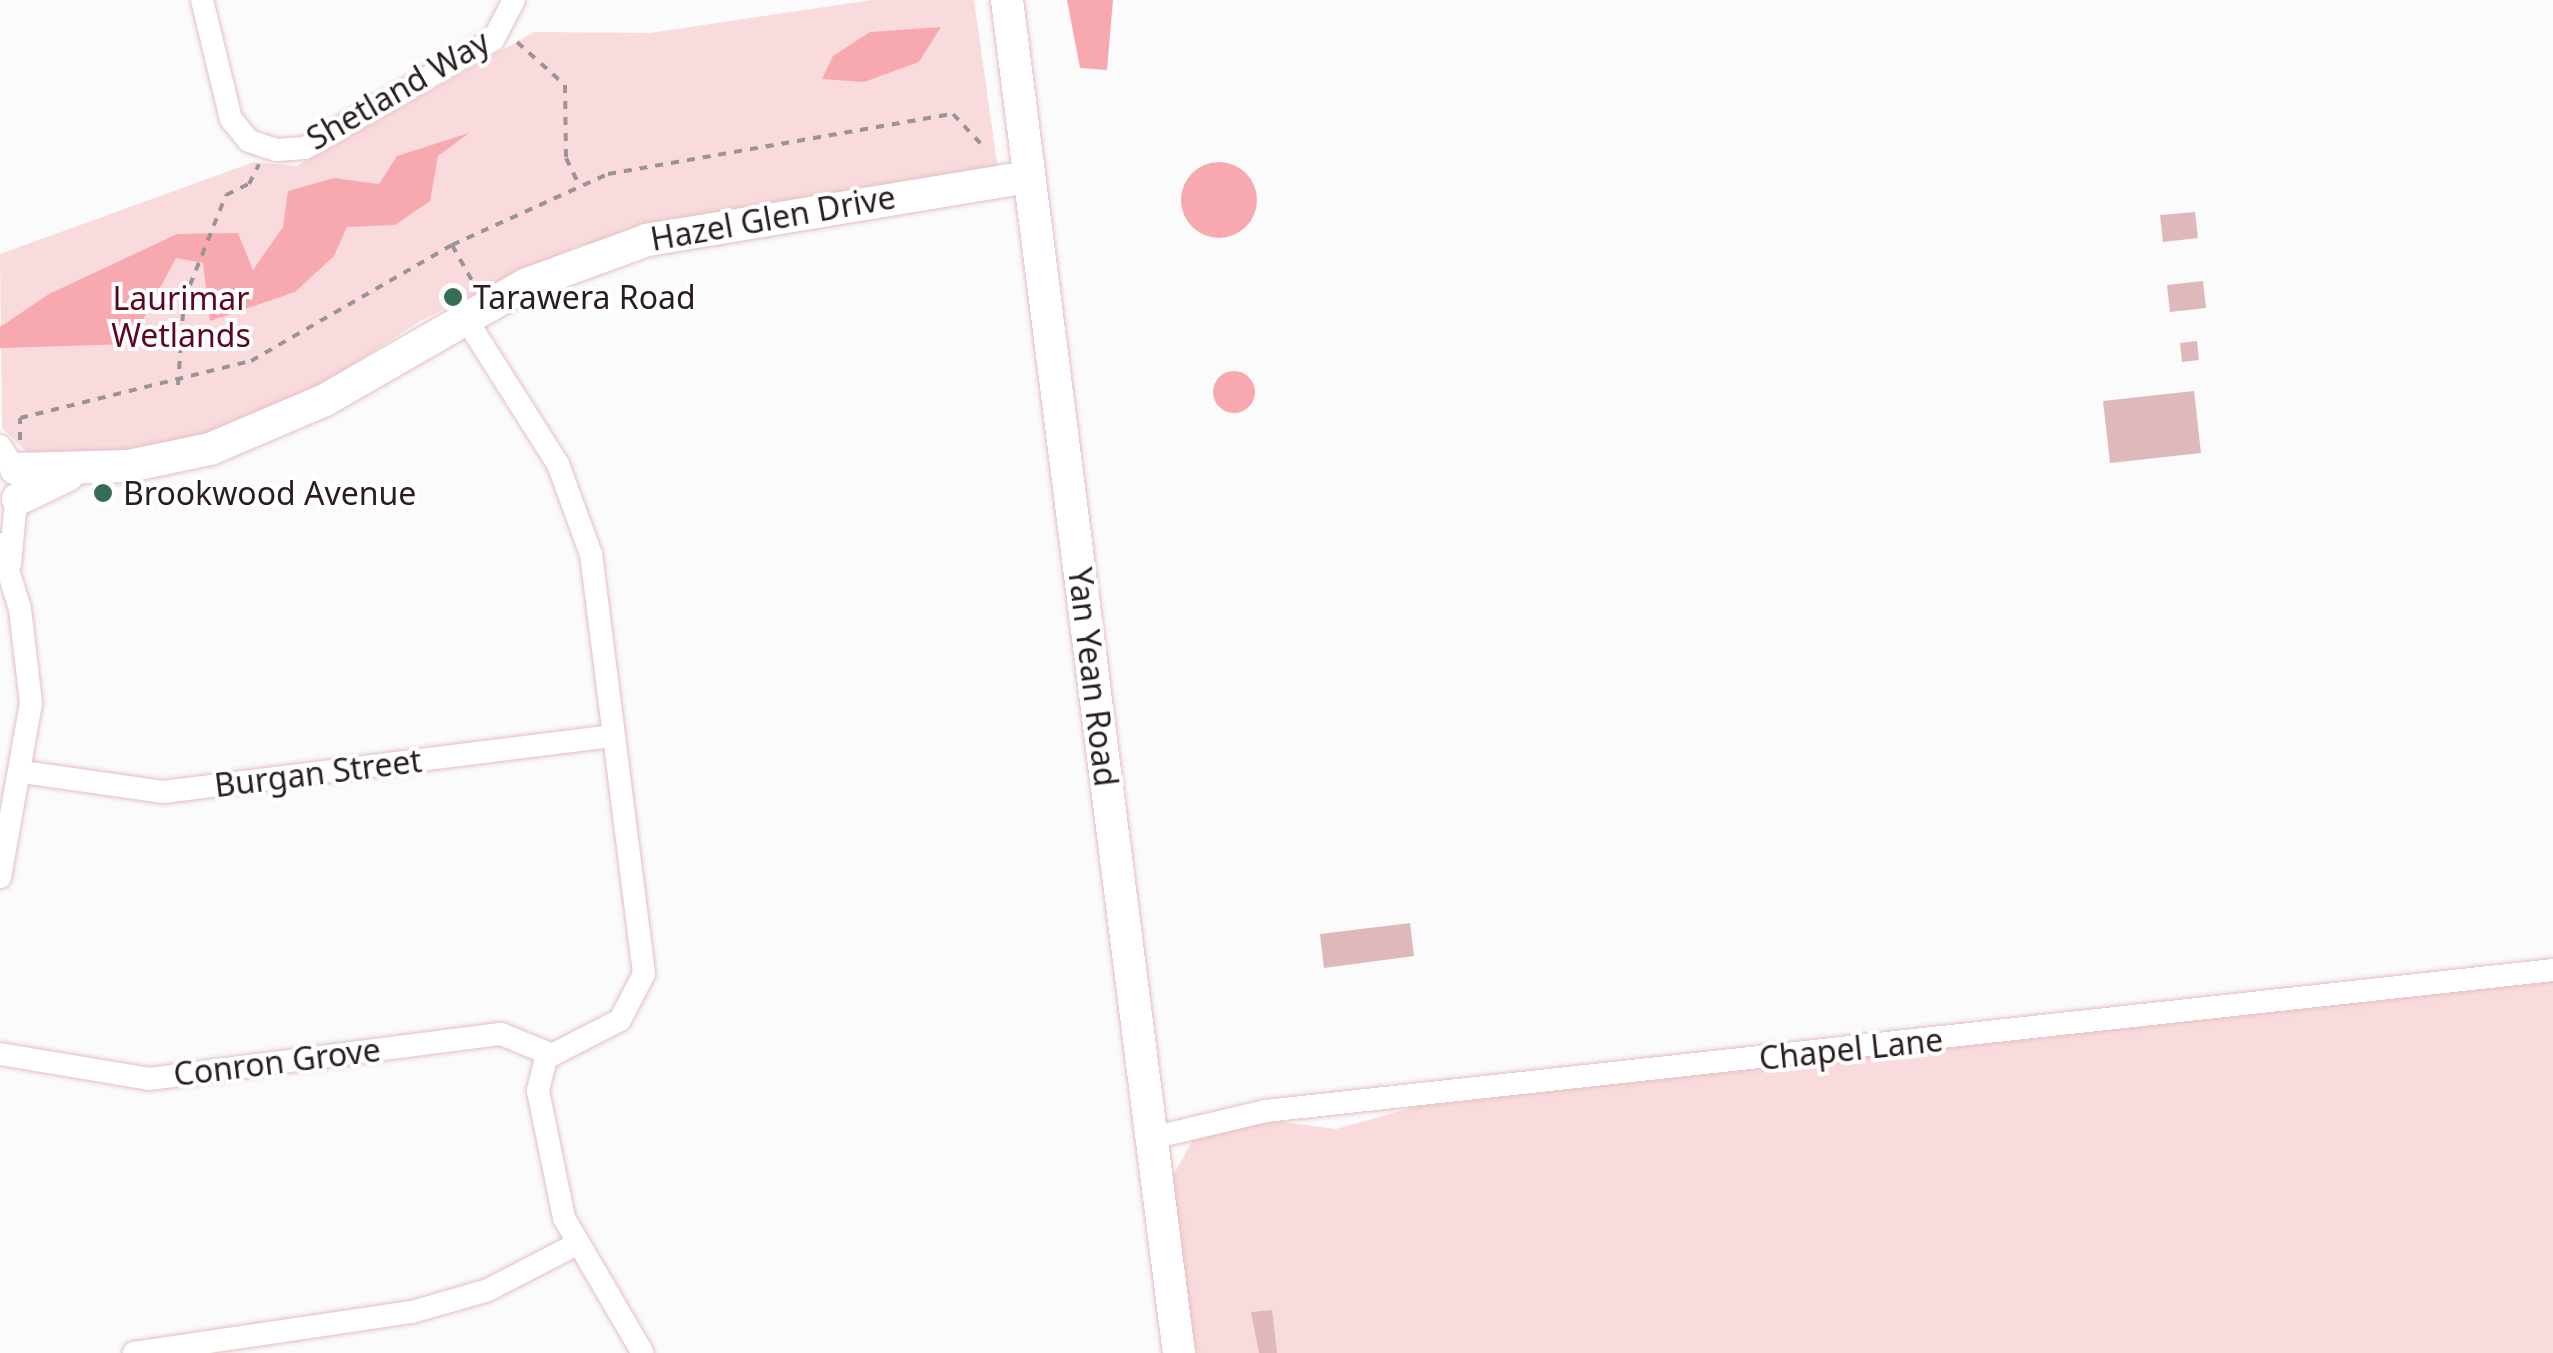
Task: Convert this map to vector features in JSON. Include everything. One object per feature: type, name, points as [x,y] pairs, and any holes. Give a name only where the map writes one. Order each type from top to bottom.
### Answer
[{"type":"main road","name":"Yan Yean Road","points":[[1007,0],[1179,1353]]},
{"type":"main road","name":"Hazel Glen Drive","points":[[9,479],[168,461],[251,434],[475,310],[690,228],[1029,177]]},
{"type":"street","name":"Shetland Way","points":[[202,0],[230,119],[261,145],[305,148],[509,15]]},
{"type":"street","points":[[475,310],[581,517],[614,736],[641,990],[620,1020],[550,1054],[538,1092],[548,1166],[577,1244],[643,1353]]},
{"type":"street","points":[[0,878],[23,772],[31,703],[5,554],[9,479]]},
{"type":"street","name":"Burgan Street","points":[[23,772],[163,792],[614,736]]},
{"type":"street","name":"Chapel Lane","points":[[1152,1138],[1266,1110],[2553,970]]},
{"type":"street","name":"Conron Grove","points":[[0,1054],[149,1078],[500,1034],[550,1054]]},
{"type":"street","points":[[134,1353],[412,1312],[488,1290],[577,1244]]},
{"type":"path","points":[[509,15],[565,85],[565,130],[578,184]]},
{"type":"path","points":[[20,418],[178,385],[251,361],[452,245],[578,184],[900,120],[953,114],[981,144]]},
{"type":"path","points":[[178,385],[177,323],[226,195],[258,172],[261,145]]},
{"type":"path","points":[[452,245],[475,310]]},
{"type":"green space","name":"Laurimar Wetlands","points":[[872,0],[974,0],[998,170],[577,246],[420,321],[324,384],[162,453],[28,453],[2,428],[0,254],[254,162],[297,166],[534,32],[650,33]]},
{"type":"green space","points":[[2553,980],[2553,1353],[1196,1353],[1171,1179],[1193,1140],[1269,1120],[1336,1129],[1422,1105]]},
{"type":"shaded area","points":[[1067,0],[1113,0],[1107,70],[1080,68]]},
{"type":"shaded area","points":[[941,27],[919,62],[864,82],[822,79],[833,56],[870,32]]},
{"type":"shaded area","points":[[469,133],[438,156],[430,201],[395,225],[347,227],[334,256],[295,292],[210,321],[203,263],[176,258],[130,344],[0,348],[0,327],[49,294],[177,234],[238,233],[253,270],[283,227],[288,191],[334,178],[379,184],[397,156]]},
{"type":"shaded area","points":[[1219,162],[1246,173],[1257,200],[1246,227],[1219,238],[1192,227],[1181,200],[1192,173]]},
{"type":"shaded area","points":[[1234,371],[1249,377],[1255,392],[1249,407],[1234,413],[1219,407],[1213,392],[1219,377]]},
{"type":"building","points":[[2195,212],[2198,238],[2163,242],[2160,215]]},
{"type":"building","points":[[2203,281],[2206,308],[2170,312],[2167,285]]},
{"type":"building","points":[[2197,341],[2199,360],[2182,362],[2180,343]]},
{"type":"building","points":[[2194,391],[2201,453],[2110,463],[2103,401]]},
{"type":"building","points":[[1410,923],[1414,956],[1324,968],[1320,934]]},
{"type":"building","points":[[1272,1310],[1277,1353],[1259,1353],[1251,1312]]},
{"type":"place","name":"Tarawera Road","points":[[453,297]]},
{"type":"place","name":"Brookwood Avenue","points":[[103,493]]}]
